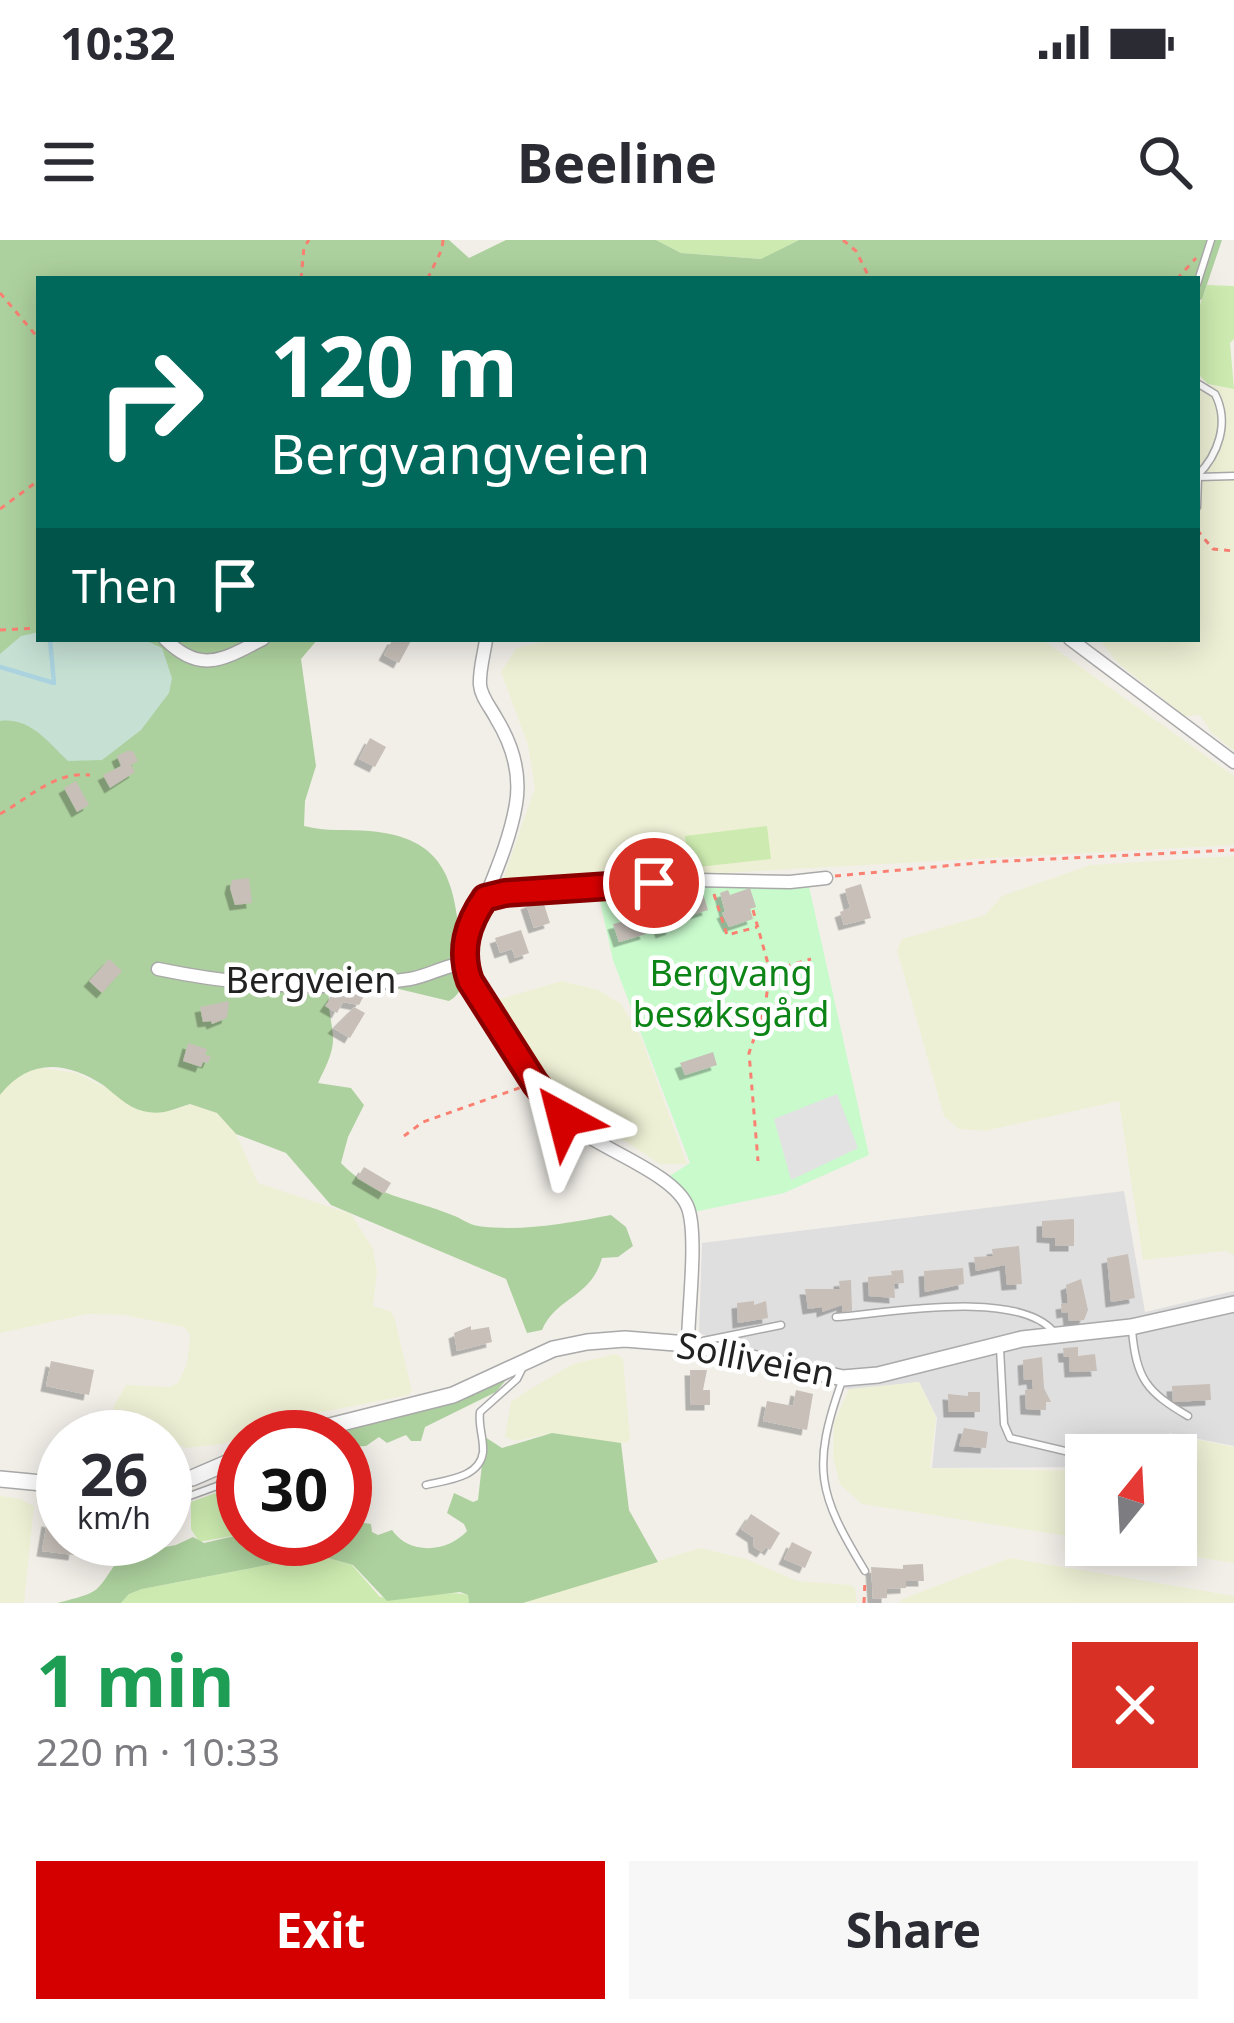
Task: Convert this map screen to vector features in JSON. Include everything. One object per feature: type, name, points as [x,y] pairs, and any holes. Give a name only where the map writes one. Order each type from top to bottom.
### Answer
[{"type":"street","points":[[168,642],[186,657],[201,662],[223,659],[257,642]]},
{"type":"street","points":[[486,642],[480,686],[502,726],[518,782],[510,826],[485,898],[471,919],[463,963],[479,1000],[564,1119],[679,1193],[688,1209],[691,1231],[688,1344]]},
{"type":"street","points":[[1076,642],[1234,762]]},
{"type":"street","points":[[485,898],[711,880],[826,878]]},
{"type":"street","name":"Bergveien","points":[[158,969],[262,986],[416,978],[463,963]]},
{"type":"street","name":"Solliveien","points":[[372,1415],[453,1395],[554,1349],[587,1342],[625,1339],[688,1344],[843,1378],[878,1375],[1000,1344],[1131,1327],[1234,1304]]},
{"type":"street","points":[[0,1479],[36,1482]]},
{"type":"lane","points":[[1200,276],[1210,240]]},
{"type":"lane","points":[[1200,385],[1215,394],[1223,416],[1222,437],[1200,473]]},
{"type":"lane","points":[[1200,476],[1234,476]]},
{"type":"lane","points":[[836,1317],[978,1307],[1036,1318],[1054,1334]]},
{"type":"lane","points":[[688,1344],[781,1324]]},
{"type":"lane","points":[[1131,1327],[1143,1380],[1157,1398],[1188,1416]]},
{"type":"lane","points":[[1000,1344],[1004,1424],[1010,1438],[1065,1451]]},
{"type":"lane","points":[[426,1485],[458,1477],[478,1464],[483,1452],[480,1412],[518,1378],[524,1364]]},
{"type":"lane","points":[[843,1378],[826,1426],[825,1498],[865,1571]]},
{"type":"path","points":[[302,276],[304,247],[309,240]]},
{"type":"path","points":[[429,276],[443,240]]},
{"type":"path","points":[[843,240],[870,276]]},
{"type":"path","points":[[1180,276],[1208,251]]},
{"type":"path","points":[[0,293],[36,335]]},
{"type":"path","points":[[0,509],[36,482]]},
{"type":"path","points":[[1200,533],[1214,549],[1234,551]]},
{"type":"path","points":[[0,630],[36,628]]},
{"type":"path","points":[[0,814],[60,778],[90,775]]},
{"type":"path","points":[[826,878],[868,870],[1234,850]]},
{"type":"path","points":[[711,880],[727,935],[758,927]]},
{"type":"path","points":[[753,910],[770,971],[765,1007],[749,1053],[758,1161]]},
{"type":"path","points":[[770,971],[811,959]]},
{"type":"path","points":[[404,1136],[423,1122],[535,1083]]},
{"type":"path","points":[[863,1603],[865,1571]]},
{"type":"shaded area","points":[[837,1094],[858,1148],[791,1180],[774,1119]]},
{"type":"shaded area","points":[[1124,1191],[1145,1312],[1234,1291],[1234,1446],[1197,1439],[1197,1434],[1065,1434],[1065,1467],[932,1468],[937,1418],[919,1382],[852,1391],[699,1333],[702,1243]]},
{"type":"green space","points":[[0,240],[449,240],[469,258],[506,240],[656,240],[681,253],[761,259],[799,240],[1222,240],[1200,300],[1200,276],[36,276],[36,642],[315,642],[301,659],[316,766],[305,801],[304,826],[370,831],[414,842],[429,852],[448,880],[463,967],[456,996],[449,1001],[332,979],[333,1042],[318,1083],[351,1088],[364,1105],[341,1163],[379,1190],[475,1225],[528,1227],[611,1215],[626,1227],[633,1246],[618,1257],[602,1258],[590,1281],[556,1310],[542,1330],[527,1333],[506,1279],[331,1205],[286,1153],[236,1134],[217,1113],[190,1104],[162,1112],[143,1111],[89,1077],[61,1068],[35,1069],[0,1095]]},
{"type":"green space","points":[[656,240],[799,240],[762,259],[681,253]]},
{"type":"green space","points":[[1207,285],[1234,286],[1234,339],[1230,343],[1234,389],[1208,384],[1200,376],[1200,304]]},
{"type":"green space","points":[[1200,383],[1234,389],[1234,751],[1211,732],[1200,715],[1185,716],[1118,663],[1101,642],[1200,642]]},
{"type":"green space","points":[[36,633],[36,642],[149,642],[162,648],[172,678],[169,693],[141,730],[102,760],[68,761],[29,727],[0,721],[0,654],[21,636]]},
{"type":"green space","points":[[545,642],[1047,643],[1234,776],[1234,845],[501,885],[535,788],[528,745],[501,672],[517,648]]},
{"type":"green space","points":[[767,826],[771,859],[689,868],[685,836]]},
{"type":"green space","points":[[1234,856],[1234,1255],[1225,1251],[1143,1260],[1119,1101],[985,1131],[959,1129],[944,1116],[897,950],[902,939],[985,915],[1002,896],[1090,865]]},
{"type":"green space","name":"Bergvang besøksgård","points":[[808,882],[869,1155],[784,1193],[694,1212],[668,1177],[690,1163],[613,960],[598,892]]},
{"type":"green space","points":[[562,981],[598,990],[621,1004],[640,1035],[687,1164],[660,1164],[579,1111],[503,1025],[497,1000]]},
{"type":"green space","points":[[34,1067],[77,1073],[172,1111],[190,1104],[217,1113],[236,1134],[258,1183],[351,1214],[373,1249],[377,1272],[373,1306],[394,1316],[412,1391],[333,1410],[216,1410],[216,1445],[192,1447],[192,1410],[113,1408],[126,1385],[169,1387],[178,1383],[187,1364],[190,1335],[184,1327],[124,1315],[87,1314],[0,1333],[0,1095],[15,1076]]},
{"type":"green space","points":[[616,1354],[623,1359],[628,1442],[608,1444],[552,1433],[516,1441],[505,1437],[511,1402],[573,1364]]},
{"type":"green space","points":[[506,1380],[496,1392],[425,1427],[421,1441],[411,1441],[406,1435],[387,1443],[379,1437],[372,1442],[372,1422]]},
{"type":"green space","points":[[919,1382],[936,1417],[930,1468],[1065,1471],[1065,1536],[862,1504],[840,1484],[833,1457],[834,1423],[849,1389]]},
{"type":"green space","points":[[552,1433],[621,1443],[629,1510],[658,1562],[523,1603],[469,1603],[468,1595],[460,1592],[387,1601],[354,1566],[372,1566],[372,1532],[392,1530],[408,1544],[428,1548],[459,1538],[467,1531],[464,1524],[447,1513],[454,1493],[478,1500],[485,1437],[502,1448]]},
{"type":"green space","points":[[1197,1439],[1234,1447],[1234,1563],[1197,1557]]},
{"type":"green space","points":[[216,1493],[216,1539],[199,1542],[192,1531],[192,1502]]},
{"type":"green space","points":[[0,1496],[34,1506],[24,1603],[0,1603]]},
{"type":"green space","points":[[192,1537],[204,1543],[216,1540],[216,1566],[262,1566],[142,1589],[121,1603],[57,1603],[97,1589],[114,1566],[192,1566]]},
{"type":"green space","points":[[700,1548],[746,1559],[797,1581],[850,1585],[857,1603],[523,1603]]},
{"type":"green space","points":[[1010,1558],[1234,1596],[1234,1603],[900,1603]]},
{"type":"green space","points":[[262,1566],[353,1566],[380,1597],[460,1593],[468,1595],[469,1603],[121,1603],[142,1589]]},
{"type":"building","points":[[391,642],[410,642],[399,663],[384,655]]},
{"type":"building","points":[[370,738],[386,747],[375,767],[359,759]]},
{"type":"building","points":[[133,751],[138,761],[131,765],[135,772],[110,788],[103,775],[121,766],[117,756]]},
{"type":"building","points":[[76,781],[89,805],[77,812],[64,788]]},
{"type":"building","points":[[249,878],[252,903],[235,905],[232,880]]},
{"type":"building","points":[[861,884],[871,918],[844,925],[840,912],[850,908],[845,889]]},
{"type":"building","points":[[701,887],[708,910],[685,917],[679,897]]},
{"type":"building","points":[[750,888],[756,907],[750,909],[753,919],[729,927],[720,893],[728,890],[730,895]]},
{"type":"building","points":[[659,890],[672,929],[661,933],[649,894]]},
{"type":"building","points":[[542,898],[550,923],[534,928],[526,904]]},
{"type":"building","points":[[641,917],[646,934],[619,942],[613,924]]},
{"type":"building","points":[[521,930],[529,953],[515,958],[512,949],[500,953],[495,938]]},
{"type":"building","points":[[109,959],[122,971],[102,993],[89,981]]},
{"type":"building","points":[[357,986],[366,992],[359,1005],[343,1002],[337,1013],[325,1006],[339,987],[347,992]]},
{"type":"building","points":[[229,1001],[227,1018],[203,1022],[200,1007]]},
{"type":"building","points":[[354,1007],[365,1013],[350,1038],[333,1028]]},
{"type":"building","points":[[188,1043],[207,1049],[208,1063],[201,1067],[183,1061]]},
{"type":"building","points":[[713,1052],[717,1065],[685,1075],[680,1063]]},
{"type":"building","points":[[364,1167],[391,1183],[384,1194],[357,1178]]},
{"type":"building","points":[[1074,1219],[1074,1246],[1055,1246],[1055,1238],[1042,1237],[1042,1221]]},
{"type":"building","points":[[1019,1246],[1022,1284],[1007,1285],[1005,1265],[976,1271],[974,1257]]},
{"type":"building","points":[[1128,1254],[1135,1298],[1111,1302],[1107,1258]]},
{"type":"building","points":[[963,1268],[964,1284],[925,1292],[924,1271]]},
{"type":"building","points":[[903,1270],[904,1283],[894,1284],[895,1298],[869,1296],[868,1277]]},
{"type":"building","points":[[1081,1279],[1088,1310],[1084,1320],[1069,1321],[1061,1304],[1068,1303],[1066,1285]]},
{"type":"building","points":[[851,1280],[852,1311],[842,1312],[842,1305],[822,1312],[822,1307],[808,1309],[805,1289],[840,1289],[839,1281]]},
{"type":"building","points":[[754,1301],[754,1305],[766,1301],[768,1318],[738,1323],[737,1303]]},
{"type":"building","points":[[471,1326],[471,1330],[489,1327],[492,1342],[457,1351],[454,1333]]},
{"type":"building","points":[[1078,1347],[1078,1356],[1095,1354],[1097,1371],[1070,1372],[1063,1348]]},
{"type":"building","points":[[1042,1357],[1044,1388],[1051,1402],[1046,1402],[1046,1410],[1026,1409],[1025,1390],[1033,1389],[1032,1379],[1024,1380],[1023,1360]]},
{"type":"building","points":[[51,1361],[94,1370],[89,1395],[46,1386]]},
{"type":"building","points":[[690,1370],[707,1370],[703,1390],[710,1390],[710,1405],[691,1405]]},
{"type":"building","points":[[1210,1384],[1211,1400],[1173,1402],[1172,1386]]},
{"type":"building","points":[[796,1390],[813,1394],[807,1430],[763,1421],[767,1401],[793,1406]]},
{"type":"building","points":[[968,1392],[980,1392],[980,1412],[949,1412],[948,1394],[968,1396]]},
{"type":"building","points":[[964,1428],[988,1432],[986,1448],[959,1446]]},
{"type":"building","points":[[751,1514],[780,1533],[770,1550],[754,1547],[753,1537],[741,1529]]},
{"type":"building","points":[[792,1542],[812,1552],[805,1568],[784,1559]]},
{"type":"building","points":[[923,1564],[924,1581],[906,1581],[906,1588],[887,1589],[887,1598],[873,1599],[871,1567],[903,1569],[903,1565]]},
{"type":"waterway","points":[[0,667],[54,683],[50,642]]},
{"type":"route","points":[[564,1119],[535,1083],[470,981],[463,963],[471,919],[485,898],[505,893],[654,883]]}]
